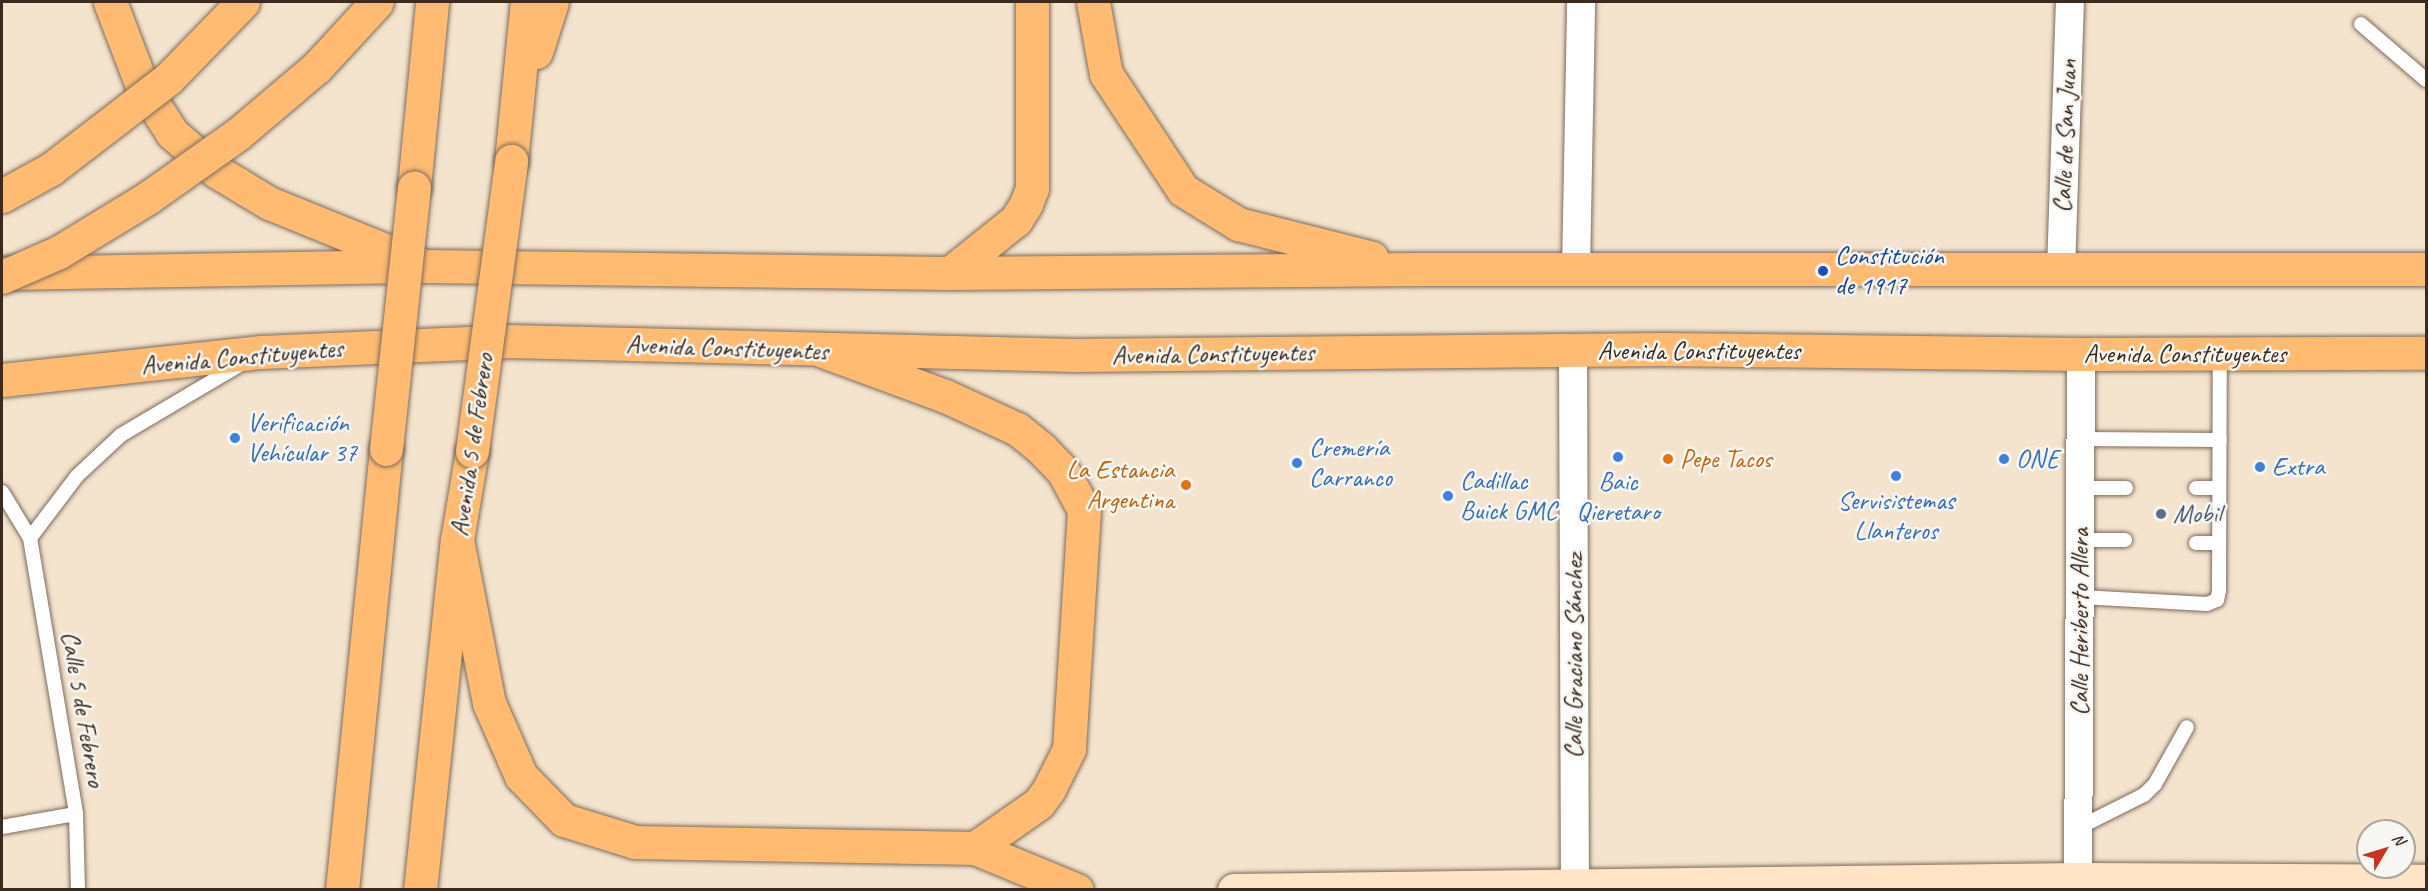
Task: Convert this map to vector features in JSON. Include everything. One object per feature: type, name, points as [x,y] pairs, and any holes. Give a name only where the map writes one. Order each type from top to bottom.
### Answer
[{"type":"main road","points":[[110,2],[142,86],[172,133],[216,171],[269,204],[424,266]]},
{"type":"main road","points":[[2,196],[51,169],[169,78],[243,2]]},
{"type":"main road","points":[[2,277],[59,252],[149,197],[238,134],[317,66],[377,2]]},
{"type":"main road","points":[[342,890],[432,2]]},
{"type":"main road","name":"Avenida 5 de Febrero","points":[[420,890],[457,540],[472,451],[518,108],[527,2]]},
{"type":"main road","points":[[518,108],[552,2]]},
{"type":"main road","points":[[950,273],[1016,219],[1026,204],[1032,188],[1032,2]]},
{"type":"main road","points":[[1093,2],[1106,74],[1183,190],[1238,224],[1418,269]]},
{"type":"main road","points":[[2,273],[424,266],[950,273],[1418,269],[2061,271],[2427,269]]},
{"type":"main road","name":"Avenida Constituyentes","points":[[2,380],[261,352],[508,341],[823,351],[1086,355],[1573,350],[2081,354],[2427,353]]},
{"type":"main road","points":[[823,351],[945,396],[1017,429],[1042,449],[1063,471],[1084,510],[1069,749],[1049,789],[1039,803],[975,848]]},
{"type":"main road","points":[[457,540],[489,703],[521,776],[564,820],[635,842],[975,848],[1077,890]]},
{"type":"street","points":[[1576,270],[1581,2]]},
{"type":"street","name":"Calle de San Juan","points":[[2061,271],[2070,2]]},
{"type":"street","name":"Calle Graciano Sánchez","points":[[1573,350],[1575,887]]},
{"type":"street","name":"Calle Heriberto Allera","points":[[2078,884],[2081,354]]},
{"type":"street","points":[[1234,890],[2427,881]]},
{"type":"lane","points":[[2361,24],[2427,80]]},
{"type":"lane","points":[[30,538],[77,476],[121,435],[261,352]]},
{"type":"lane","points":[[2081,597],[2212,603],[2219,595],[2220,353]]},
{"type":"lane","points":[[2080,439],[2220,440]]},
{"type":"lane","points":[[2080,489],[2126,488]]},
{"type":"lane","points":[[2196,488],[2219,488]]},
{"type":"lane","name":"Calle 5 de Febrero","points":[[2,492],[30,538],[76,814],[78,890]]},
{"type":"lane","points":[[2081,540],[2125,540]]},
{"type":"lane","points":[[2196,543],[2218,543]]},
{"type":"lane","points":[[2078,828],[2144,795],[2155,784],[2187,727]]},
{"type":"lane","points":[[2,827],[76,814]]},
{"type":"place","name":"Constitución de 1917","points":[[1823,271]]},
{"type":"place","name":"Verificación Vehícular 37","points":[[235,438]]},
{"type":"place","name":"Baic Qieretaro","points":[[1618,457]]},
{"type":"place","name":"Pepe Tacos","points":[[1668,459]]},
{"type":"place","name":"ONE","points":[[2004,459]]},
{"type":"place","name":"Cremería Carranco","points":[[1297,463]]},
{"type":"place","name":"Extra","points":[[2260,467]]},
{"type":"place","name":"Servisistemas Llanteros","points":[[1896,476]]},
{"type":"place","name":"La Estancia Argentina","points":[[1186,485]]},
{"type":"place","name":"Cadillac Buick GMC","points":[[1448,496]]},
{"type":"place","name":"Mobil","points":[[2161,514]]}]
